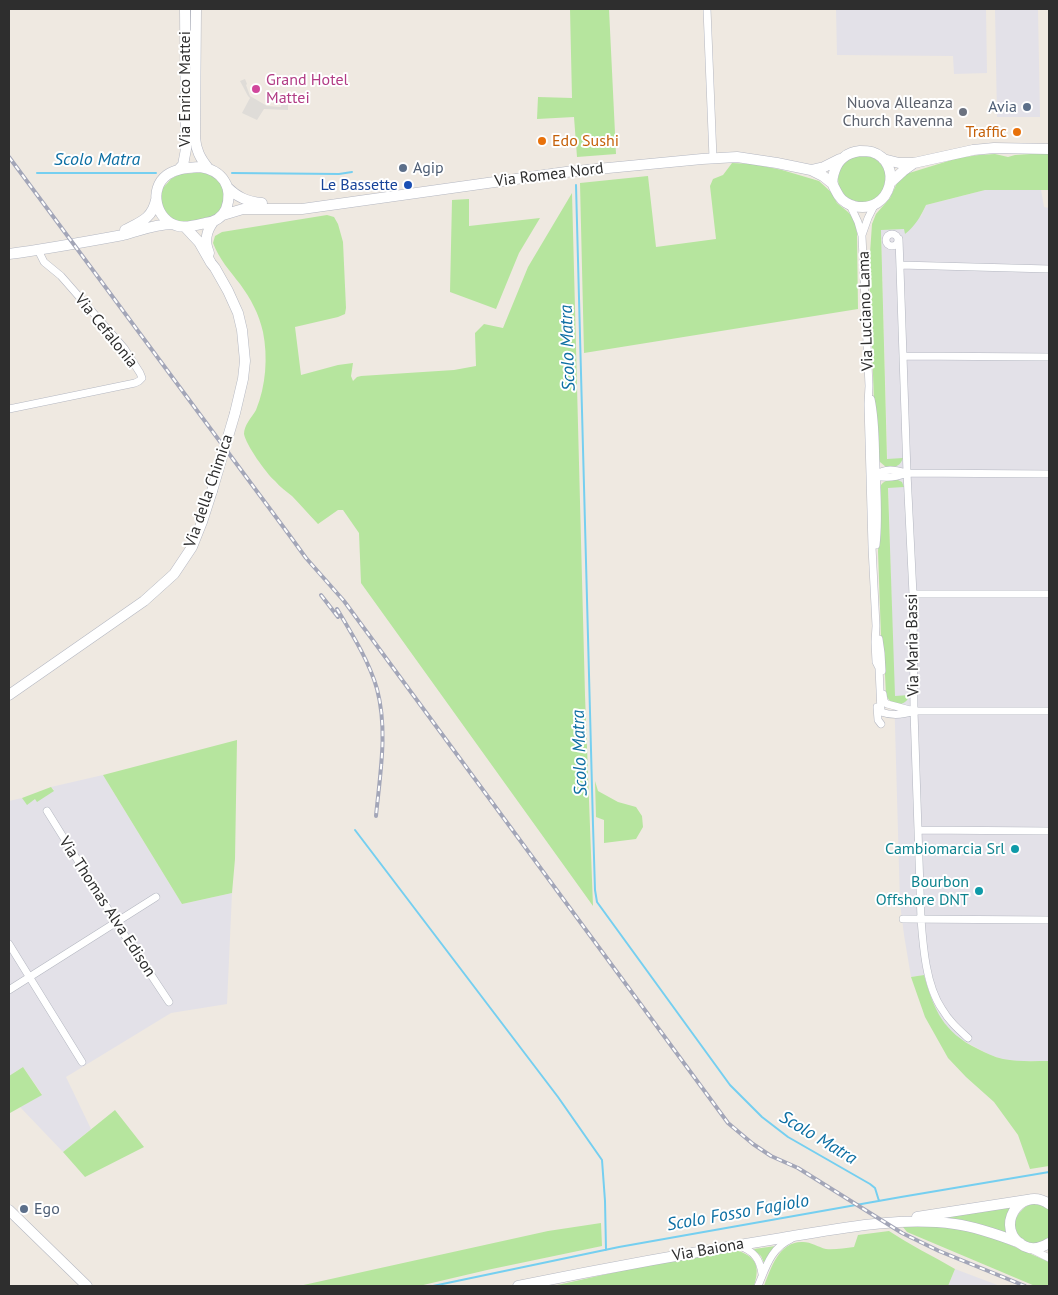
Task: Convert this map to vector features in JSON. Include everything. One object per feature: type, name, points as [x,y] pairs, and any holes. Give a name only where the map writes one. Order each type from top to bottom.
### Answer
[{"type":"main road","name":"Via Enrico Mattei","points":[[180,168],[183,165],[186,149],[185,9]]},
{"type":"main road","name":"Via Enrico Mattei","points":[[196,9],[195,138],[196,148],[201,160],[208,168]]},
{"type":"main road","points":[[883,159],[899,163],[914,163],[973,150],[1049,148]]},
{"type":"main road","points":[[811,170],[824,167],[841,158],[851,153],[860,150],[873,152],[883,159],[890,169],[890,184],[885,197],[874,206],[862,208],[850,205],[840,198],[832,184],[835,168],[841,158]]},
{"type":"main road","name":"Via Romea Nord","points":[[223,215],[242,209],[302,208],[566,172],[713,158],[737,157],[811,170],[823,176],[832,184]]},
{"type":"main road","points":[[890,184],[914,163]]},
{"type":"main road","points":[[111,237],[148,218],[154,206],[157,188],[161,181],[166,175],[180,168],[200,167],[215,171],[224,180],[228,198],[223,215],[213,222],[185,227],[177,226],[166,220],[159,211],[156,199]]},
{"type":"main road","name":"Via Romea Nord","points":[[227,187],[244,200],[288,208]]},
{"type":"main road","name":"Via della Chimica","points":[[9,695],[144,601],[174,574],[192,547],[202,522],[235,414],[245,361],[242,330],[238,313],[215,268],[206,244],[213,222]]},
{"type":"main road","points":[[9,254],[81,243],[158,225],[172,224]]},
{"type":"main road","name":"Via della Chimica","points":[[185,227],[199,242],[215,268]]},
{"type":"main road","name":"Via Baiona","points":[[518,1286],[738,1245],[899,1222],[916,1217],[1049,1196]]},
{"type":"main road","points":[[1049,1204],[1038,1199],[1021,1203],[1012,1213],[1010,1220],[1015,1239],[1023,1245],[1041,1248],[1049,1243]]},
{"type":"main road","points":[[9,1210],[88,1286]]},
{"type":"main road","name":"Via Baiona","points":[[899,1222],[956,1224],[981,1230],[1023,1245]]},
{"type":"street","points":[[707,9],[713,158]]},
{"type":"street","name":"Via Luciano Lama","points":[[850,205],[862,236],[869,386],[868,426],[878,720],[881,724],[883,718],[888,715]]},
{"type":"street","name":"Via Luciano Lama","points":[[862,236],[874,206]]},
{"type":"street","name":"Via Maria Bassi","points":[[899,239],[913,594],[914,711],[921,919],[924,946],[933,990],[940,1008],[953,1025],[968,1038]]},
{"type":"street","name":"Via Cefalonia","points":[[9,408],[136,383],[140,382],[142,378],[124,348],[61,276],[44,262],[38,250]]},
{"type":"street","points":[[900,265],[1049,269]]},
{"type":"street","points":[[903,356],[1049,357]]},
{"type":"street","name":"Via Luciano Lama","points":[[869,386],[874,424],[878,522],[874,564]]},
{"type":"street","name":"Via Luciano Lama","points":[[868,426],[871,435],[873,474],[876,476]]},
{"type":"street","points":[[876,463],[888,474]]},
{"type":"street","points":[[876,476],[882,478],[897,470],[907,473],[1049,474]]},
{"type":"street","points":[[876,486],[888,474]]},
{"type":"street","name":"Via Luciano Lama","points":[[872,524],[874,514],[873,480],[876,476]]},
{"type":"street","points":[[913,594],[1049,594]]},
{"type":"street","name":"Via Luciano Lama","points":[[876,626],[881,653],[884,701],[886,704],[914,711]]},
{"type":"street","name":"Via Luciano Lama","points":[[876,662],[879,668],[881,712],[888,715]]},
{"type":"street","points":[[888,715],[906,714],[914,711],[1049,711]]},
{"type":"street","name":"Via Thomas Alva Edison","points":[[47,811],[116,922],[169,1002]]},
{"type":"street","points":[[919,830],[1049,831]]},
{"type":"street","points":[[9,990],[156,897]]},
{"type":"street","points":[[903,919],[1049,920]]},
{"type":"street","points":[[9,944],[82,1062]]},
{"type":"street","points":[[758,1286],[769,1260],[776,1250],[798,1235]]},
{"type":"street","points":[[738,1245],[747,1248],[759,1260],[762,1277]]},
{"type":"street","name":"Via Baiona","points":[[1023,1245],[1049,1258]]},
{"type":"shaded area","points":[[836,9],[986,9],[987,73],[954,74],[953,56],[837,55]]},
{"type":"shaded area","points":[[995,9],[1038,9],[1040,117],[997,117]]},
{"type":"shaded area","points":[[245,79],[250,96],[267,106],[281,107],[282,100],[288,101],[288,110],[264,109],[257,120],[242,113],[250,98],[240,81]]},
{"type":"shaded area","points":[[985,190],[1041,190],[1044,207],[1049,208],[1049,1061],[1002,1059],[990,1055],[960,1039],[948,1028],[938,1014],[931,999],[924,975],[911,977],[900,903],[881,230],[921,216],[926,205]]},
{"type":"shaded area","points":[[103,775],[182,904],[232,893],[227,1004],[171,1013],[66,1077],[91,1129],[63,1152],[20,1107],[42,1094],[23,1067],[9,1076],[9,801],[22,798],[27,804],[54,790],[51,787]]},
{"type":"shaded area","points":[[955,1269],[1000,1286],[948,1286]]},
{"type":"green space","points":[[570,9],[609,9],[616,154],[577,157],[574,117],[537,119],[538,97],[572,98]]},
{"type":"green space","points":[[995,154],[1008,157],[1049,154],[1049,190],[985,190],[926,205],[912,228],[905,234],[904,229],[881,230],[887,459],[903,458],[896,466],[886,467],[878,458],[874,401],[869,268],[872,224],[876,214],[890,198],[897,183],[906,174],[958,158]]},
{"type":"green space","points":[[857,155],[867,155],[879,162],[886,174],[886,184],[879,196],[867,203],[857,203],[849,199],[842,192],[838,184],[838,174],[842,166],[849,159]]},
{"type":"green space","points":[[732,163],[753,164],[782,170],[819,181],[832,193],[837,203],[855,220],[857,233],[858,309],[584,353],[580,183],[648,176],[656,247],[716,239],[710,186],[713,179],[723,175]]},
{"type":"green space","points":[[207,172],[221,183],[224,192],[223,205],[216,216],[190,224],[171,219],[163,210],[161,195],[163,188],[171,179],[180,174]]},
{"type":"green space","points":[[572,193],[585,695],[593,906],[361,583],[359,533],[343,510],[338,510],[318,524],[271,477],[248,445],[244,431],[256,410],[264,381],[266,361],[263,332],[251,301],[222,260],[213,243],[215,236],[222,232],[327,215],[334,217],[343,242],[345,314],[295,327],[301,375],[353,363],[351,376],[353,381],[361,376],[454,370],[476,366],[475,333],[484,324],[503,328],[528,267]]},
{"type":"green space","points":[[469,199],[469,226],[540,218],[519,253],[496,309],[450,292],[452,200]]},
{"type":"green space","points":[[896,479],[902,482],[904,487],[888,488],[895,696],[910,695],[901,704],[891,701],[886,694],[881,637],[878,551],[880,487],[889,480]]},
{"type":"green space","points":[[237,740],[235,859],[232,893],[182,904],[103,775]]},
{"type":"green space","points":[[595,781],[598,791],[618,802],[636,807],[642,816],[643,827],[636,839],[604,843],[604,820],[596,817]]},
{"type":"green space","points":[[51,787],[54,791],[37,802],[35,799],[27,805],[22,798]]},
{"type":"green space","points":[[924,975],[936,1009],[942,1019],[956,1035],[966,1042],[1003,1059],[1049,1061],[1049,1166],[1030,1169],[1018,1135],[994,1102],[948,1058],[925,1017],[911,977]]},
{"type":"green space","points":[[23,1067],[42,1095],[10,1113],[9,1076]]},
{"type":"green space","points":[[115,1110],[144,1147],[85,1177],[63,1152]]},
{"type":"green space","points":[[1031,1204],[1040,1205],[1049,1210],[1049,1240],[1029,1245],[1019,1237],[1016,1232],[1015,1223],[1019,1213]]},
{"type":"green space","points":[[1015,1206],[1010,1236],[946,1218],[946,1217]]},
{"type":"green space","points":[[601,1223],[602,1246],[419,1286],[299,1286],[548,1231]]},
{"type":"green space","points":[[903,1227],[951,1227],[990,1236],[1049,1262],[1049,1286],[1035,1286],[907,1232]]},
{"type":"green space","points":[[889,1231],[955,1269],[948,1286],[764,1286],[777,1257],[788,1246],[803,1242],[826,1249],[854,1247],[858,1235]]},
{"type":"green space","points":[[776,1246],[764,1263],[761,1256],[754,1249]]},
{"type":"green space","points":[[736,1250],[749,1256],[755,1263],[757,1273],[754,1286],[553,1286],[661,1262]]},
{"type":"waterway","name":"Scolo Matra","points":[[232,173],[339,174],[352,172]]},
{"type":"waterway","name":"Scolo Matra","points":[[37,173],[156,173]]},
{"type":"waterway","name":"Scolo Matra","points":[[576,185],[593,825],[597,902],[730,1085],[762,1117],[788,1137],[870,1184],[875,1188],[879,1201]]},
{"type":"waterway","points":[[355,830],[558,1097],[602,1160],[606,1250]]},
{"type":"waterway","name":"Scolo Fosso Fagiolo","points":[[433,1286],[619,1247],[1049,1172]]},
{"type":"railway","points":[[9,157],[306,558],[344,601],[728,1123],[771,1156],[798,1168],[902,1233],[939,1251],[1025,1286]]},
{"type":"railway","points":[[321,595],[338,617]]},
{"type":"railway","points":[[337,609],[360,648],[377,689],[383,736],[376,816]]},
{"type":"place","name":"Grand Hotel Mattei","points":[[256,89]]},
{"type":"place","name":"Avia","points":[[1027,107]]},
{"type":"place","name":"Nuova Alleanza Church Ravenna","points":[[963,112]]},
{"type":"place","name":"Traffic","points":[[1017,132]]},
{"type":"place","name":"Edo Sushi","points":[[542,141]]},
{"type":"place","name":"Agip","points":[[403,168]]},
{"type":"place","name":"Le Bassette","points":[[408,185]]},
{"type":"place","name":"Cambiomarcia Srl","points":[[1015,849]]},
{"type":"place","name":"Bourbon Offshore DNT","points":[[979,891]]},
{"type":"place","name":"Ego","points":[[24,1209]]}]
